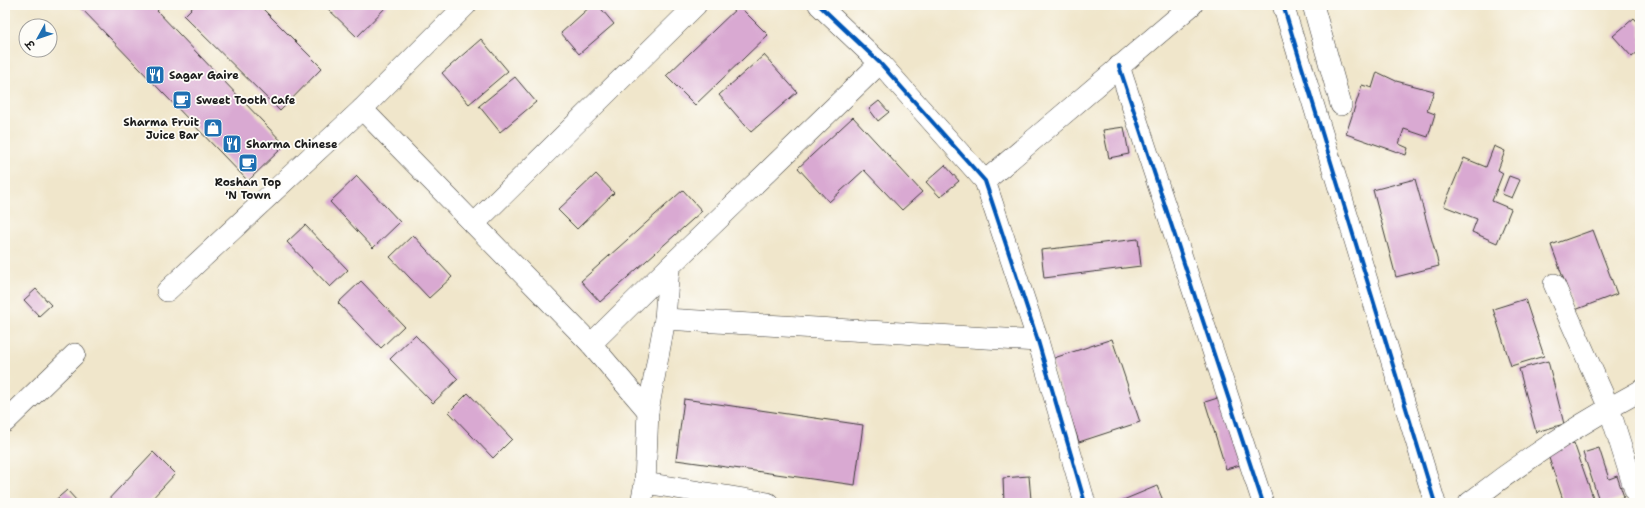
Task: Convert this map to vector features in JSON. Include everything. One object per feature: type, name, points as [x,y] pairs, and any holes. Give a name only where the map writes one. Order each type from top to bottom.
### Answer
[{"type":"street","points":[[167,291],[362,109],[466,5]]},
{"type":"street","points":[[474,224],[696,5]]},
{"type":"street","points":[[819,5],[880,63],[985,181],[1038,341],[1085,503]]},
{"type":"street","points":[[985,181],[1192,5]]},
{"type":"street","points":[[1283,5],[1435,503]]},
{"type":"street","points":[[1313,5],[1342,105]]},
{"type":"street","points":[[591,344],[880,63]]},
{"type":"street","points":[[1119,66],[1263,503]]},
{"type":"street","points":[[362,109],[591,344],[648,411]]},
{"type":"street","points":[[641,503],[645,483],[648,411],[665,319],[669,267]]},
{"type":"street","points":[[1554,284],[1609,408],[1639,503]]},
{"type":"street","points":[[665,319],[1038,341]]},
{"type":"street","points":[[5,422],[75,354]]},
{"type":"street","points":[[1469,503],[1512,470],[1609,408],[1640,391]]},
{"type":"street","points":[[645,483],[768,503]]},
{"type":"building","points":[[82,5],[163,5],[157,11],[285,145],[248,181],[80,7]]},
{"type":"building","points":[[195,5],[259,5],[322,68],[280,111],[184,16]]},
{"type":"building","points":[[324,5],[388,5],[357,37]]},
{"type":"building","points":[[592,5],[598,5],[614,24],[579,54],[561,33]]},
{"type":"building","points":[[739,6],[768,35],[695,105],[666,76]]},
{"type":"building","points":[[1634,18],[1640,25],[1640,50],[1632,57],[1613,36]]},
{"type":"building","points":[[481,39],[508,71],[469,104],[442,73]]},
{"type":"building","points":[[764,55],[797,92],[751,132],[719,95]]},
{"type":"building","points":[[1377,72],[1396,81],[1434,91],[1427,111],[1435,114],[1428,137],[1404,129],[1399,144],[1408,148],[1406,155],[1346,134],[1362,85],[1372,88]]},
{"type":"building","points":[[515,77],[536,102],[500,132],[479,106]]},
{"type":"building","points":[[879,101],[889,112],[878,121],[869,109]]},
{"type":"building","points":[[853,117],[922,192],[902,210],[864,170],[829,202],[798,168]]},
{"type":"building","points":[[1124,127],[1129,154],[1109,158],[1103,130]]},
{"type":"building","points":[[1494,146],[1505,151],[1498,170],[1503,173],[1492,201],[1511,209],[1497,243],[1472,232],[1477,219],[1444,206],[1464,158],[1486,167]]},
{"type":"building","points":[[945,165],[959,181],[940,197],[926,182]]},
{"type":"building","points":[[596,174],[614,193],[577,229],[558,210]]},
{"type":"building","points":[[357,176],[400,222],[373,248],[330,202]]},
{"type":"building","points":[[1509,176],[1520,180],[1512,198],[1502,194]]},
{"type":"building","points":[[1415,179],[1439,266],[1396,277],[1373,190]]},
{"type":"building","points":[[683,190],[702,211],[600,302],[581,281]]},
{"type":"building","points":[[305,225],[348,270],[330,287],[287,242]]},
{"type":"building","points":[[1593,230],[1617,294],[1575,310],[1551,245]]},
{"type":"building","points":[[413,235],[452,277],[429,298],[390,257]]},
{"type":"building","points":[[1138,239],[1141,266],[1044,278],[1041,250]]},
{"type":"building","points":[[361,281],[404,326],[381,348],[338,303]]},
{"type":"building","points":[[36,289],[51,305],[39,316],[24,300]]},
{"type":"building","points":[[1525,299],[1544,356],[1511,366],[1493,309]]},
{"type":"building","points":[[415,335],[458,379],[433,403],[390,359]]},
{"type":"building","points":[[1112,339],[1140,422],[1079,442],[1051,359]]},
{"type":"building","points":[[1548,361],[1564,424],[1536,432],[1519,369]]},
{"type":"building","points":[[468,393],[512,439],[493,458],[449,412]]},
{"type":"building","points":[[1227,395],[1247,463],[1226,469],[1205,402]]},
{"type":"building","points":[[684,399],[863,425],[855,485],[676,460]]},
{"type":"building","points":[[1574,443],[1595,503],[1564,503],[1547,452]]},
{"type":"building","points":[[1599,448],[1609,479],[1617,476],[1624,497],[1605,503],[1600,503],[1583,453]]},
{"type":"building","points":[[153,452],[175,474],[148,503],[105,503]]},
{"type":"building","points":[[1029,476],[1031,500],[1004,503],[1003,478]]},
{"type":"building","points":[[1157,486],[1164,503],[1116,503]]},
{"type":"building","points":[[67,490],[77,501],[75,503],[52,503]]},
{"type":"cycle path","points":[[819,5],[880,63],[985,181],[1038,341],[1085,503]]},
{"type":"cycle path","points":[[1283,5],[1435,503]]},
{"type":"cycle path","points":[[1119,66],[1263,503]]},
{"type":"place","name":"Sagar Gaire","points":[[155,75]]},
{"type":"place","name":"Sweet Tooth Cafe","points":[[182,100]]},
{"type":"place","name":"Sharma Fruit Juice Bar","points":[[213,128]]},
{"type":"place","name":"Sharma Chinese","points":[[232,144]]},
{"type":"place","name":"Roshan Top 'N Town","points":[[248,163]]}]
